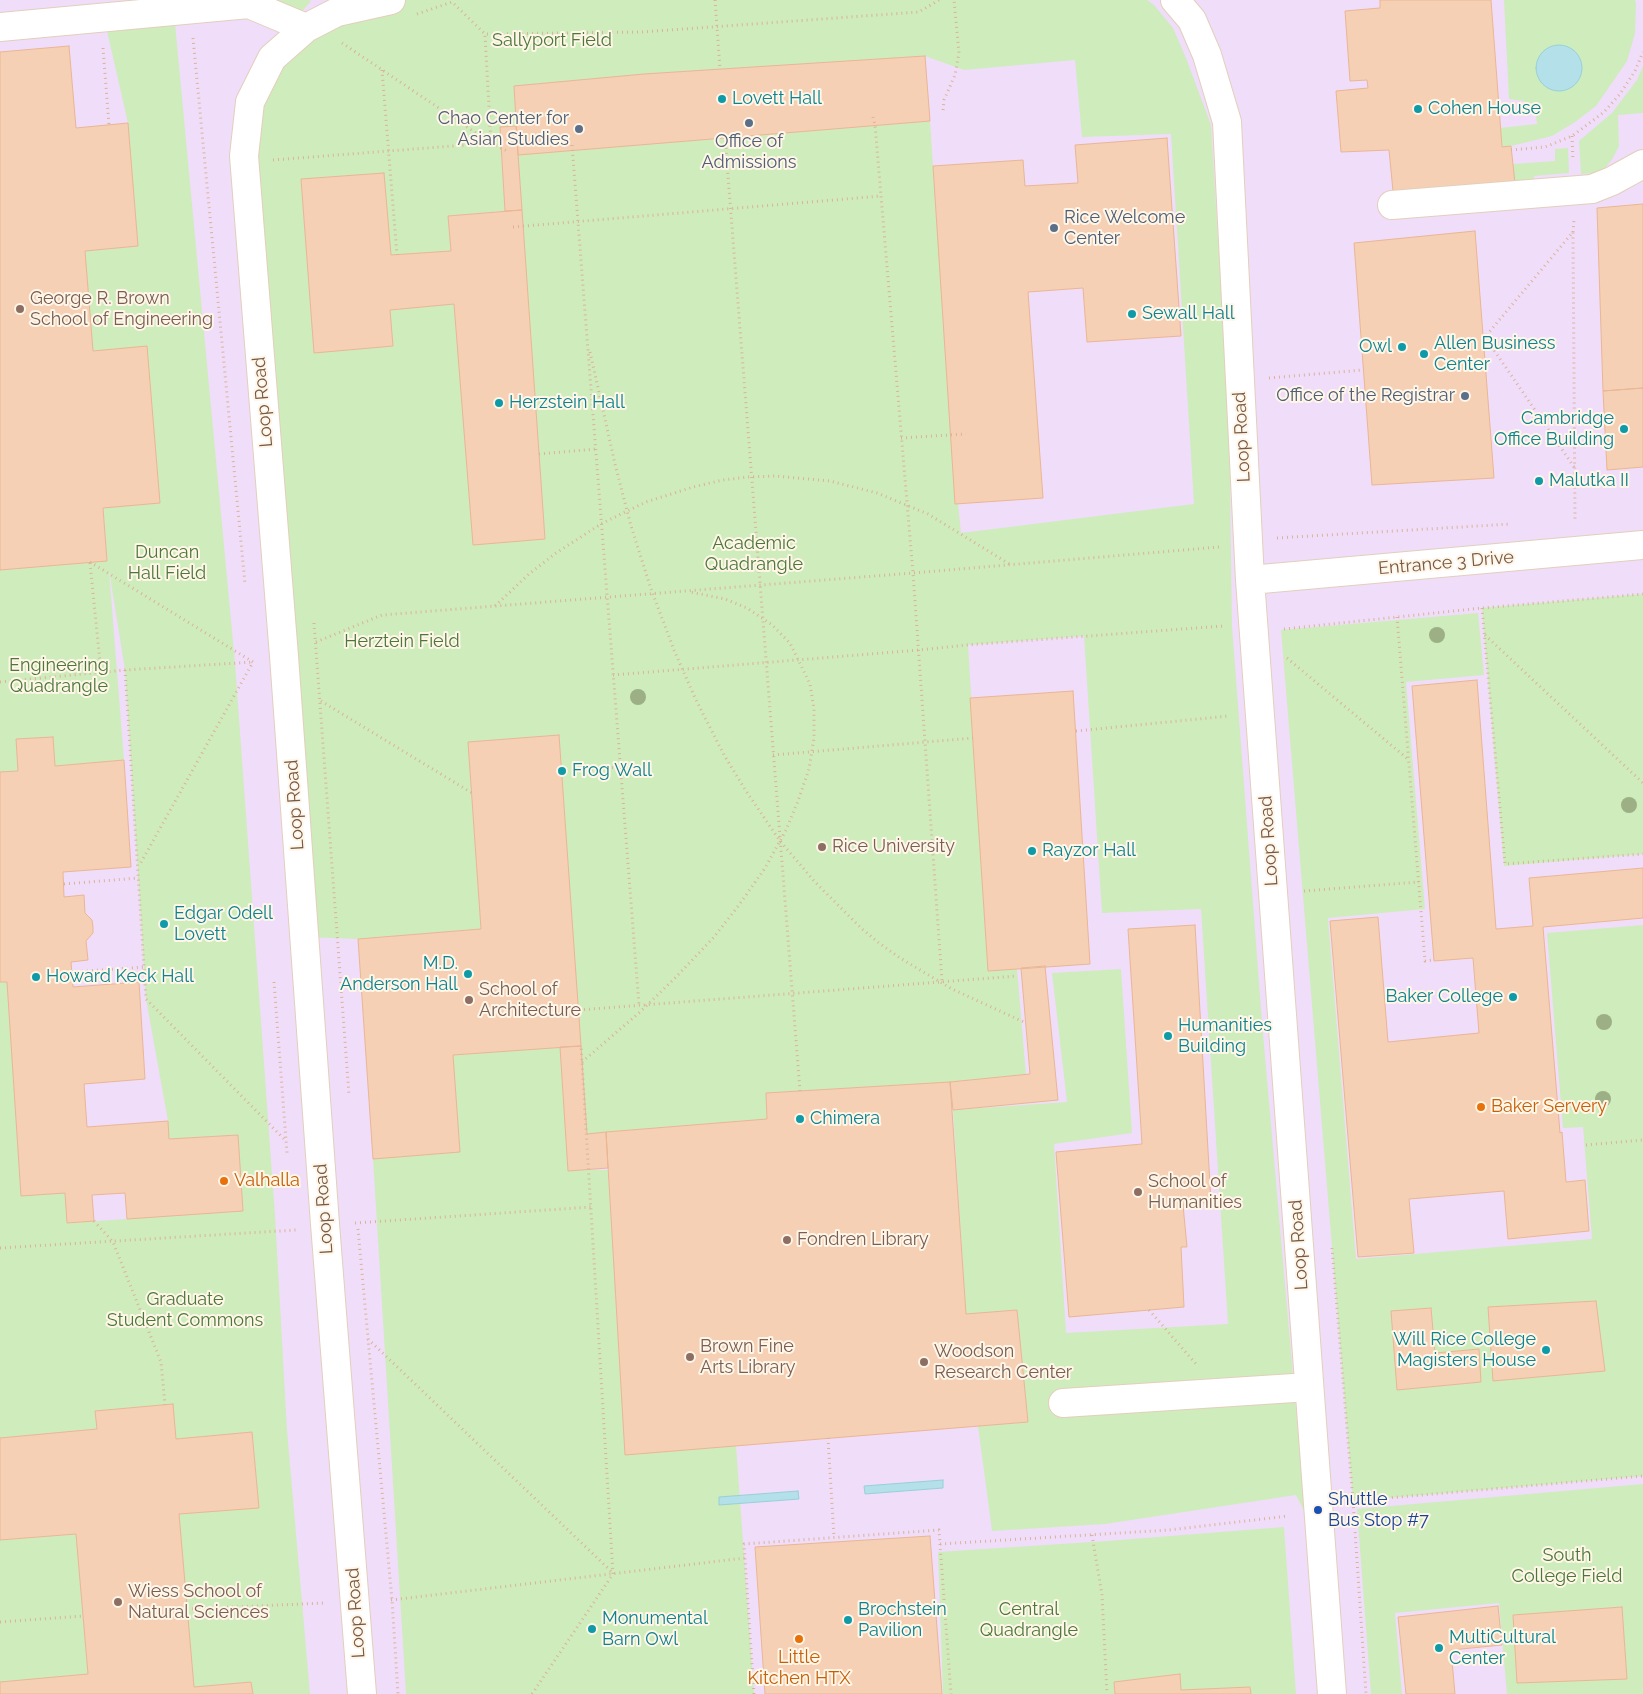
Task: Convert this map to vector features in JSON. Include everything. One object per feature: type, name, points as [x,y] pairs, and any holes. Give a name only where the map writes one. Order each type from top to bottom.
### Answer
[{"type":"lane","name":"Loop Road","points":[[362,1694],[284,656],[244,156],[250,102],[272,58],[306,28],[336,12],[391,0]]},
{"type":"lane","name":"Loop Road","points":[[1175,0],[1192,20],[1207,55],[1227,122],[1250,580],[1332,1694]]},
{"type":"lane","points":[[0,27],[249,4],[306,28]]},
{"type":"lane","points":[[1392,205],[1592,189],[1612,181],[1643,164]]},
{"type":"lane","name":"Entrance 3 Drive","points":[[1250,580],[1643,545]]},
{"type":"lane","points":[[1062,1403],[1309,1387]]},
{"type":"path","points":[[715,0],[720,69]]},
{"type":"path","points":[[485,34],[642,32],[786,20],[919,12],[939,0]]},
{"type":"path","points":[[943,110],[944,100],[955,76],[958,53],[954,0]]},
{"type":"path","points":[[414,15],[452,2],[485,34],[490,143]]},
{"type":"path","points":[[190,9],[246,593]]},
{"type":"path","points":[[100,18],[109,125]]},
{"type":"path","points":[[348,38],[339,41],[490,143],[507,151]]},
{"type":"path","points":[[1511,150],[1545,147],[1572,136],[1604,112],[1620,94],[1636,71],[1643,52]]},
{"type":"path","points":[[382,70],[397,255]]},
{"type":"path","points":[[873,117],[919,650],[940,981]]},
{"type":"path","points":[[725,138],[800,1091]]},
{"type":"path","points":[[272,154],[273,160],[490,143]]},
{"type":"path","points":[[572,145],[639,1005]]},
{"type":"path","points":[[513,227],[881,196]]},
{"type":"path","points":[[1574,466],[1484,337],[1574,232],[1575,520],[1585,519]]},
{"type":"path","points":[[587,339],[627,511],[653,594],[682,669],[724,755],[746,791],[780,841],[815,882],[862,929],[900,958],[940,981],[975,1001],[1026,1023]]},
{"type":"path","points":[[1266,378],[1363,370]]},
{"type":"path","points":[[901,438],[966,434]]},
{"type":"path","points":[[539,454],[596,449]]},
{"type":"path","points":[[494,606],[549,558],[601,524],[664,496],[723,480],[751,477],[775,476],[830,481],[864,489],[935,518],[1012,565]]},
{"type":"path","points":[[0,682],[125,670],[253,662],[284,656],[382,615],[1012,565],[1248,543],[1277,538],[1515,523]]},
{"type":"path","points":[[101,672],[90,562],[253,662]]},
{"type":"path","points":[[582,1062],[648,1004],[714,937],[765,868],[780,841],[798,801],[809,769],[814,738],[814,710],[810,684],[800,660],[790,643],[771,624],[747,608],[724,599],[684,591]]},
{"type":"path","points":[[614,675],[968,645],[1253,624],[1282,630],[1482,608],[1643,594]]},
{"type":"path","points":[[1482,608],[1505,864],[1643,854]]},
{"type":"path","points":[[1398,617],[1425,961],[1434,960]]},
{"type":"path","points":[[314,623],[350,1104]]},
{"type":"path","points":[[1485,634],[1643,783]]},
{"type":"path","points":[[252,652],[253,672]]},
{"type":"path","points":[[1284,656],[1409,761]]},
{"type":"path","points":[[138,867],[253,662]]},
{"type":"path","points":[[125,670],[146,999],[285,1141],[274,981]]},
{"type":"path","points":[[321,700],[472,793]]},
{"type":"path","points":[[1076,731],[1229,716]]},
{"type":"path","points":[[773,755],[973,738]]},
{"type":"path","points":[[562,771],[620,767]]},
{"type":"path","points":[[64,884],[139,878]]},
{"type":"path","points":[[1303,892],[1419,882]]},
{"type":"path","points":[[72,972],[144,967]]},
{"type":"path","points":[[579,1010],[1017,976]]},
{"type":"path","points":[[532,1694],[614,1574],[581,1046]]},
{"type":"path","points":[[1586,1145],[1643,1140]]},
{"type":"path","points":[[94,1221],[113,1242],[161,1362],[165,1405]]},
{"type":"path","points":[[358,1222],[392,1600],[398,1694]]},
{"type":"path","points":[[1148,1310],[1221,1393]]},
{"type":"path","points":[[368,1339],[614,1574]]},
{"type":"path","points":[[828,1438],[834,1537]]},
{"type":"path","points":[[940,1544],[1169,1530],[1305,1513],[1353,1501],[1643,1476]]},
{"type":"path","points":[[754,1694],[744,1544],[939,1530],[951,1694]]},
{"type":"path","points":[[1092,1535],[1102,1595],[1107,1694]]},
{"type":"path","points":[[187,1609],[324,1603],[356,1604],[745,1558]]},
{"type":"path","points":[[0,1622],[83,1616]]},
{"type":"shaded area","name":"Rice University","points":[[0,0],[1643,0],[1643,1694],[0,1694]]},
{"type":"green space","points":[[266,0],[309,0],[311,1],[298,16]]},
{"type":"green space","points":[[391,0],[1147,0],[1154,5],[1173,28],[1211,125],[1229,420],[1232,626],[1262,1022],[1305,1513],[1296,1495],[1105,1524],[992,1531],[978,1426],[1028,1422],[1017,1310],[966,1314],[953,1110],[1067,1102],[1052,973],[1121,969],[1132,1133],[1054,1144],[1066,1333],[1228,1324],[1201,909],[1102,913],[1084,636],[968,645],[988,970],[1017,969],[1026,1075],[950,1082],[766,1093],[767,1119],[587,1134],[559,735],[468,742],[481,929],[358,939],[305,937],[244,156],[278,52]],"holes":[[[925,56],[964,70],[1075,60],[1082,137],[1171,134],[1194,504],[961,533],[951,435],[930,121],[518,155],[545,538],[454,304],[390,310],[393,346],[314,352],[301,180],[384,173],[391,255],[451,251],[448,216],[505,211],[500,128],[516,126],[515,86],[644,74]]]},
{"type":"green space","points":[[1504,0],[1635,0],[1636,4],[1635,33],[1627,61],[1596,106],[1552,136],[1502,147],[1500,128],[1537,124],[1536,116],[1524,101],[1509,99]]},
{"type":"green space","points":[[175,23],[235,663],[275,1215],[287,1430],[310,1694],[253,1694],[251,1682],[194,1687],[179,1514],[259,1507],[252,1432],[176,1439],[173,1405],[95,1411],[97,1429],[0,1438],[0,982],[7,982],[21,1196],[65,1193],[68,1223],[243,1211],[238,1135],[169,1139],[168,1121],[146,999],[125,670],[109,570],[124,760],[55,766],[53,737],[16,739],[18,771],[0,772],[0,570],[107,560],[85,251],[138,246],[128,123],[107,31]]},
{"type":"green space","points":[[1643,66],[1643,113],[1618,115],[1619,146],[1613,158],[1604,169],[1597,173],[1581,174],[1579,141],[1612,113],[1637,80]]},
{"type":"green space","points":[[1568,148],[1569,173],[1534,176],[1534,187],[1515,188],[1513,164],[1555,161],[1555,149]]},
{"type":"green space","points":[[1643,594],[1643,854],[1504,866],[1482,608]]},
{"type":"green space","points":[[1478,613],[1484,675],[1406,682],[1425,909],[1328,918],[1356,1259],[1592,1239],[1583,1127],[1563,1128],[1547,933],[1643,925],[1643,1476],[1353,1501],[1281,630]]},
{"type":"green space","points":[[560,1047],[570,1170],[608,1170],[625,1454],[736,1445],[754,1694],[406,1694],[373,1159],[453,1055]]},
{"type":"green space","name":"South College Field","points":[[1643,1484],[1643,1694],[1507,1694],[1499,1603],[1395,1613],[1402,1694],[1371,1694],[1357,1509]]},
{"type":"green space","name":"Central Quadrangle","points":[[1284,1527],[1296,1694],[1251,1694],[1250,1687],[1181,1690],[1180,1674],[1114,1682],[1115,1694],[943,1694],[938,1552]]},
{"type":"green space","points":[[76,1534],[88,1674],[0,1682],[0,1540]]},
{"type":"water","points":[[1554,45],[1564,45],[1578,55],[1582,68],[1578,81],[1572,87],[1564,91],[1554,91],[1540,81],[1536,73],[1536,63],[1546,49]]},
{"type":"water","points":[[943,1480],[943,1488],[865,1494],[864,1486]]},
{"type":"water","points":[[798,1491],[799,1499],[719,1505],[719,1497]]},
{"type":"building","name":"Cohen House","points":[[1380,0],[1491,0],[1502,147],[1511,146],[1515,183],[1393,191],[1389,150],[1341,152],[1336,91],[1368,88],[1367,80],[1350,81],[1345,11],[1380,8]]},
{"type":"building","points":[[69,46],[76,128],[128,123],[138,246],[85,251],[93,351],[147,346],[160,503],[103,508],[107,561],[0,570],[0,52]]},
{"type":"building","name":"Lovett Hall","points":[[925,56],[930,121],[518,155],[514,86],[644,74]]},
{"type":"building","points":[[516,126],[522,210],[505,211],[500,127]]},
{"type":"building","name":"Sewall Hall","points":[[1167,138],[1181,336],[1087,342],[1083,288],[1028,292],[1043,498],[955,504],[933,166],[1023,160],[1025,186],[1078,183],[1075,145]]},
{"type":"building","name":"Herzstein Hall","points":[[384,173],[391,255],[451,251],[448,216],[522,210],[545,539],[473,545],[454,304],[390,310],[393,346],[314,353],[301,179]]},
{"type":"building","points":[[1643,204],[1643,388],[1603,391],[1597,208]]},
{"type":"building","name":"Allen Business Center","points":[[1475,231],[1494,478],[1372,485],[1354,243]]},
{"type":"building","name":"Cambridge Office Building","points":[[1643,388],[1643,467],[1607,470],[1603,391]]},
{"type":"building","name":"Baker College","points":[[1477,680],[1496,929],[1533,926],[1529,878],[1643,868],[1643,918],[1543,927],[1560,1133],[1562,1132],[1566,1182],[1585,1180],[1589,1231],[1508,1239],[1504,1191],[1409,1199],[1414,1253],[1358,1257],[1330,921],[1378,917],[1388,1042],[1479,1033],[1473,958],[1434,961],[1412,686]]},
{"type":"building","name":"Rayzor Hall","points":[[1073,691],[1090,964],[988,971],[970,698]]},
{"type":"building","name":"M.D. Anderson Hall","points":[[559,735],[581,1046],[453,1055],[460,1152],[373,1159],[358,939],[481,929],[468,742]]},
{"type":"building","name":"Howard Keck Hall","points":[[53,737],[55,766],[124,760],[131,867],[63,872],[64,897],[84,895],[85,913],[92,920],[93,927],[93,933],[86,941],[88,960],[71,962],[73,987],[139,982],[145,1079],[84,1084],[87,1127],[168,1121],[169,1139],[238,1135],[243,1211],[127,1219],[125,1193],[92,1195],[94,1221],[67,1223],[65,1193],[21,1196],[7,982],[0,982],[0,772],[18,771],[16,739]]},
{"type":"building","name":"Humanities Building","points":[[1195,925],[1211,1202],[1183,1205],[1187,1247],[1181,1247],[1184,1307],[1069,1317],[1056,1152],[1142,1144],[1128,929]]},
{"type":"building","points":[[1045,966],[1058,1100],[953,1110],[950,1082],[1030,1074],[1021,968]]},
{"type":"building","points":[[581,1046],[587,1134],[606,1132],[608,1168],[568,1171],[560,1047]]},
{"type":"building","name":"Fondren Library","points":[[950,1082],[966,1314],[1017,1310],[1028,1422],[625,1455],[606,1132],[767,1119],[766,1093]]},
{"type":"building","name":"Will Rice College Magisters House","points":[[1596,1301],[1605,1371],[1493,1381],[1488,1307]]},
{"type":"building","points":[[1431,1308],[1435,1353],[1479,1349],[1481,1382],[1397,1390],[1391,1311]]},
{"type":"building","points":[[173,1404],[176,1439],[252,1432],[259,1508],[179,1514],[194,1687],[251,1682],[253,1694],[0,1694],[0,1682],[88,1674],[76,1534],[0,1540],[0,1438],[97,1429],[95,1411]]},
{"type":"building","name":"Brochstein Pavilion","points":[[930,1536],[942,1694],[765,1694],[755,1547]]},
{"type":"building","name":"MultiCultural Center","points":[[1498,1606],[1502,1645],[1451,1650],[1455,1694],[1406,1694],[1398,1617]]},
{"type":"building","points":[[1622,1607],[1627,1679],[1517,1683],[1513,1615]]},
{"type":"building","points":[[1180,1674],[1181,1690],[1250,1687],[1251,1694],[1115,1694],[1114,1682]]},
{"type":"place","name":"Lovett Hall","points":[[722,99]]},
{"type":"place","name":"Cohen House","points":[[1418,109]]},
{"type":"place","name":"Office of Admissions","points":[[749,123]]},
{"type":"place","name":"Chao Center for Asian Studies","points":[[579,129]]},
{"type":"place","name":"Rice Welcome Center","points":[[1054,228]]},
{"type":"place","name":"George R. Brown School of Engineering","points":[[20,309]]},
{"type":"place","name":"Sewall Hall","points":[[1132,314]]},
{"type":"place","name":"Owl","points":[[1402,347]]},
{"type":"place","name":"Allen Business Center","points":[[1424,354]]},
{"type":"place","name":"Office of the Registrar","points":[[1465,396]]},
{"type":"place","name":"Herzstein Hall","points":[[499,403]]},
{"type":"place","name":"Cambridge Office Building","points":[[1624,429]]},
{"type":"place","name":"Malutka II","points":[[1539,481]]},
{"type":"place","name":"Frog Wall","points":[[562,771]]},
{"type":"place","name":"Rice University","points":[[822,847]]},
{"type":"place","name":"Rayzor Hall","points":[[1032,851]]},
{"type":"place","name":"Edgar Odell Lovett","points":[[164,924]]},
{"type":"place","name":"M.D. Anderson Hall","points":[[468,974]]},
{"type":"place","name":"Howard Keck Hall","points":[[36,977]]},
{"type":"place","name":"Baker College","points":[[1513,997]]},
{"type":"place","name":"School of Architecture","points":[[469,1000]]},
{"type":"place","name":"Humanities Building","points":[[1168,1036]]},
{"type":"place","name":"Baker Servery","points":[[1481,1107]]},
{"type":"place","name":"Chimera","points":[[800,1119]]},
{"type":"place","name":"Valhalla","points":[[224,1181]]},
{"type":"place","name":"School of Humanities","points":[[1138,1192]]},
{"type":"place","name":"Fondren Library","points":[[787,1240]]},
{"type":"place","name":"Will Rice College Magisters House","points":[[1546,1350]]},
{"type":"place","name":"Brown Fine Arts Library","points":[[690,1357]]},
{"type":"place","name":"Woodson Research Center","points":[[924,1362]]},
{"type":"place","name":"Shuttle Bus Stop #7","points":[[1318,1510]]},
{"type":"place","name":"Wiess School of Natural Sciences","points":[[118,1602]]},
{"type":"place","name":"Brochstein Pavilion","points":[[848,1620]]},
{"type":"place","name":"Monumental Barn Owl","points":[[592,1629]]},
{"type":"place","name":"Little Kitchen HTX","points":[[799,1639]]},
{"type":"place","name":"MultiCultural Center","points":[[1439,1648]]},
{"type":"park label","name":"Sallyport Field","points":[[552,41]]},
{"type":"park label","name":"Academic Quadrangle","points":[[754,554]]},
{"type":"park label","name":"Duncan Hall Field","points":[[167,563]]},
{"type":"park label","name":"Herztein Field","points":[[402,642]]},
{"type":"park label","name":"Engineering Quadrangle","points":[[59,676]]},
{"type":"park label","name":"Graduate Student Commons","points":[[185,1310]]}]
